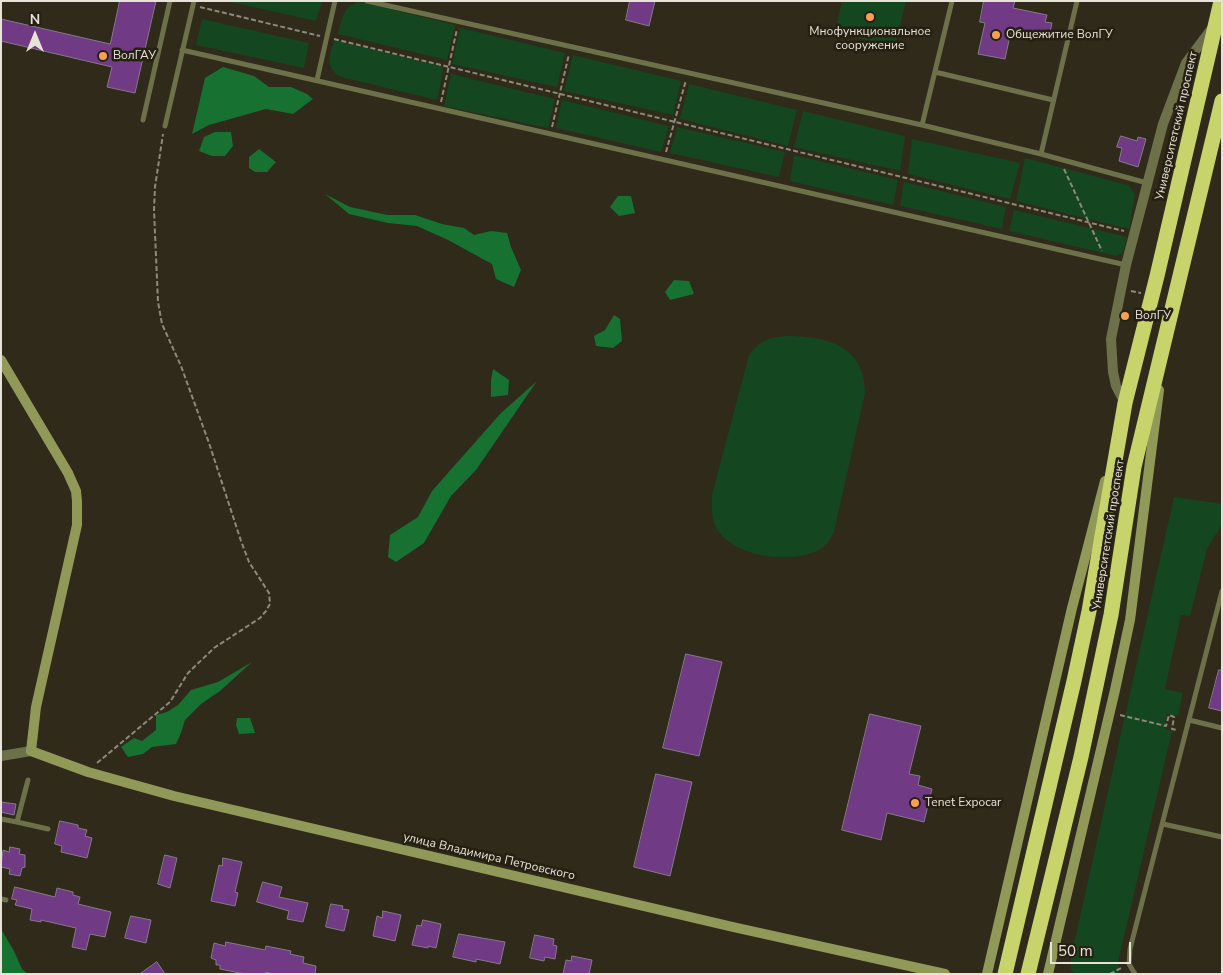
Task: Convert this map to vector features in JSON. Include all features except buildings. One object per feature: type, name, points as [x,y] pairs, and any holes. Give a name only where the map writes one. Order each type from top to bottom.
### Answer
[{"type":"highway","name":"Университетский проспект","points":[[1005,974],[1089,611],[1125,403],[1157,276],[1221,1]]},
{"type":"highway","name":"Университетский проспект","points":[[1028,974],[1085,740],[1111,615],[1134,467],[1222,101]]},
{"type":"street","points":[[1125,403],[1116,386],[1113,372],[1111,339],[1126,266],[1162,124],[1186,63],[1216,22]]},
{"type":"street","points":[[1048,974],[1128,629],[1165,342]]},
{"type":"street","points":[[1,360],[68,473],[76,490],[77,501],[77,526],[36,707],[31,751],[1,756]]},
{"type":"street","name":"Университетский проспект","points":[[987,974],[1072,608],[1125,403]]},
{"type":"street","name":"улица Владимира Петровского","points":[[31,751],[88,772],[174,796],[635,904],[946,974]]},
{"type":"lane","points":[[143,120],[170,1]]},
{"type":"lane","points":[[317,80],[335,1]]},
{"type":"lane","points":[[366,1],[922,125],[1147,182]]},
{"type":"lane","points":[[922,125],[952,1]]},
{"type":"lane","points":[[1041,154],[1077,1]]},
{"type":"lane","points":[[165,126],[194,3]]},
{"type":"lane","points":[[182,50],[1126,266]]},
{"type":"lane","points":[[935,72],[1053,100]]},
{"type":"lane","points":[[1135,974],[1130,964],[1130,949],[1222,591]]},
{"type":"lane","points":[[1189,720],[1222,728]]},
{"type":"lane","points":[[17,822],[28,780]]},
{"type":"lane","points":[[1,819],[48,829]]},
{"type":"lane","points":[[1162,824],[1222,837]]},
{"type":"path","points":[[194,3],[327,38],[1134,233]]},
{"type":"path","points":[[440,108],[458,22]]},
{"type":"path","points":[[551,134],[570,46]]},
{"type":"path","points":[[664,160],[688,73]]},
{"type":"path","points":[[88,772],[103,756],[170,702],[188,673],[201,660],[214,648],[260,618],[270,604],[268,593],[249,562],[181,366],[162,324],[158,302],[154,210],[155,187],[165,126]]},
{"type":"path","points":[[1058,159],[1107,262]]},
{"type":"path","points":[[1120,715],[1166,726],[1170,715],[1174,716],[1172,729],[1177,730]]},
{"type":"path","points":[[1110,974],[1130,964]]},
{"type":"green space","points":[[227,1],[322,1],[316,21]]},
{"type":"green space","name":"Мнофункциональное сооружение","points":[[842,1],[906,1],[895,47],[835,33]]},
{"type":"green space","points":[[361,2],[455,25],[447,60],[338,34],[344,13],[350,6]]},
{"type":"green space","points":[[202,19],[309,43],[304,68],[196,45]]},
{"type":"green space","points":[[460,28],[565,53],[557,87],[452,64]]},
{"type":"green space","points":[[334,40],[444,67],[437,100],[341,77],[330,66],[330,56]]},
{"type":"green space","points":[[573,55],[681,81],[673,115],[564,91]]},
{"type":"green space","points":[[223,67],[254,76],[269,87],[291,87],[307,94],[313,99],[293,114],[266,109],[209,125],[192,134],[205,78]]},
{"type":"green space","points":[[451,74],[555,99],[548,128],[444,106]]},
{"type":"green space","points":[[689,84],[797,110],[788,146],[680,119]]},
{"type":"green space","points":[[562,100],[669,126],[661,152],[556,128]]},
{"type":"green space","points":[[803,111],[905,136],[900,171],[794,147]]},
{"type":"green space","points":[[677,127],[785,152],[779,177],[670,153]]},
{"type":"green space","points":[[215,132],[231,132],[233,146],[225,156],[212,156],[199,151],[204,137]]},
{"type":"green space","points":[[912,139],[1020,163],[1010,199],[908,174]]},
{"type":"green space","points":[[259,149],[276,162],[267,172],[255,172],[249,168],[249,157]]},
{"type":"green space","points":[[794,155],[898,180],[893,205],[790,181]]},
{"type":"green space","points":[[1025,158],[1128,185],[1135,194],[1129,229],[1016,201]]},
{"type":"green space","points":[[904,182],[1006,207],[1002,229],[900,206]]},
{"type":"green space","points":[[325,194],[350,207],[388,215],[415,215],[442,224],[464,228],[474,235],[491,231],[507,233],[521,270],[514,287],[496,279],[492,264],[448,240],[417,226],[388,223],[349,214]]},
{"type":"green space","points":[[618,196],[631,196],[635,213],[619,216],[610,207]]},
{"type":"green space","points":[[1014,210],[1127,237],[1123,253],[1116,256],[1009,231]]},
{"type":"green space","points":[[674,280],[689,281],[694,294],[670,300],[665,292]]},
{"type":"green space","points":[[614,315],[620,319],[622,341],[613,348],[596,346],[594,336],[605,330]]},
{"type":"green space","points":[[786,336],[815,338],[840,346],[851,354],[858,364],[863,377],[865,393],[834,532],[830,540],[819,550],[794,557],[764,556],[736,546],[725,539],[717,529],[712,513],[712,495],[749,355],[757,346],[765,341]]},
{"type":"green space","points":[[493,369],[509,380],[508,395],[491,397]]},
{"type":"green space","points":[[537,381],[476,470],[451,496],[424,543],[396,562],[388,557],[390,535],[418,517],[432,491],[501,413]]},
{"type":"green space","points":[[1174,497],[1222,504],[1222,524],[1207,549],[1190,616],[1181,615],[1165,689],[1183,693],[1178,716],[1167,714],[1164,728],[1172,731],[1118,962],[1119,974],[1074,974],[1071,969],[1071,957]]},
{"type":"green space","points":[[252,662],[220,691],[201,704],[185,720],[176,744],[152,747],[143,754],[128,757],[121,747],[134,738],[142,741],[156,730],[156,715],[167,712],[178,705],[191,690],[218,682]]},
{"type":"green space","points":[[237,718],[250,718],[255,733],[239,734],[236,725]]},
{"type":"green space","points":[[1,929],[22,969],[28,974],[1,974]]},
{"type":"place","name":"Мнофункциональное сооружение","points":[[870,17]]},
{"type":"place","name":"Общежитие ВолГУ","points":[[996,35]]},
{"type":"place","name":"ВолГАУ","points":[[103,56]]},
{"type":"place","name":"ВолГУ","points":[[1125,316]]},
{"type":"place","name":"Tenet Expocar","points":[[915,803]]}]
